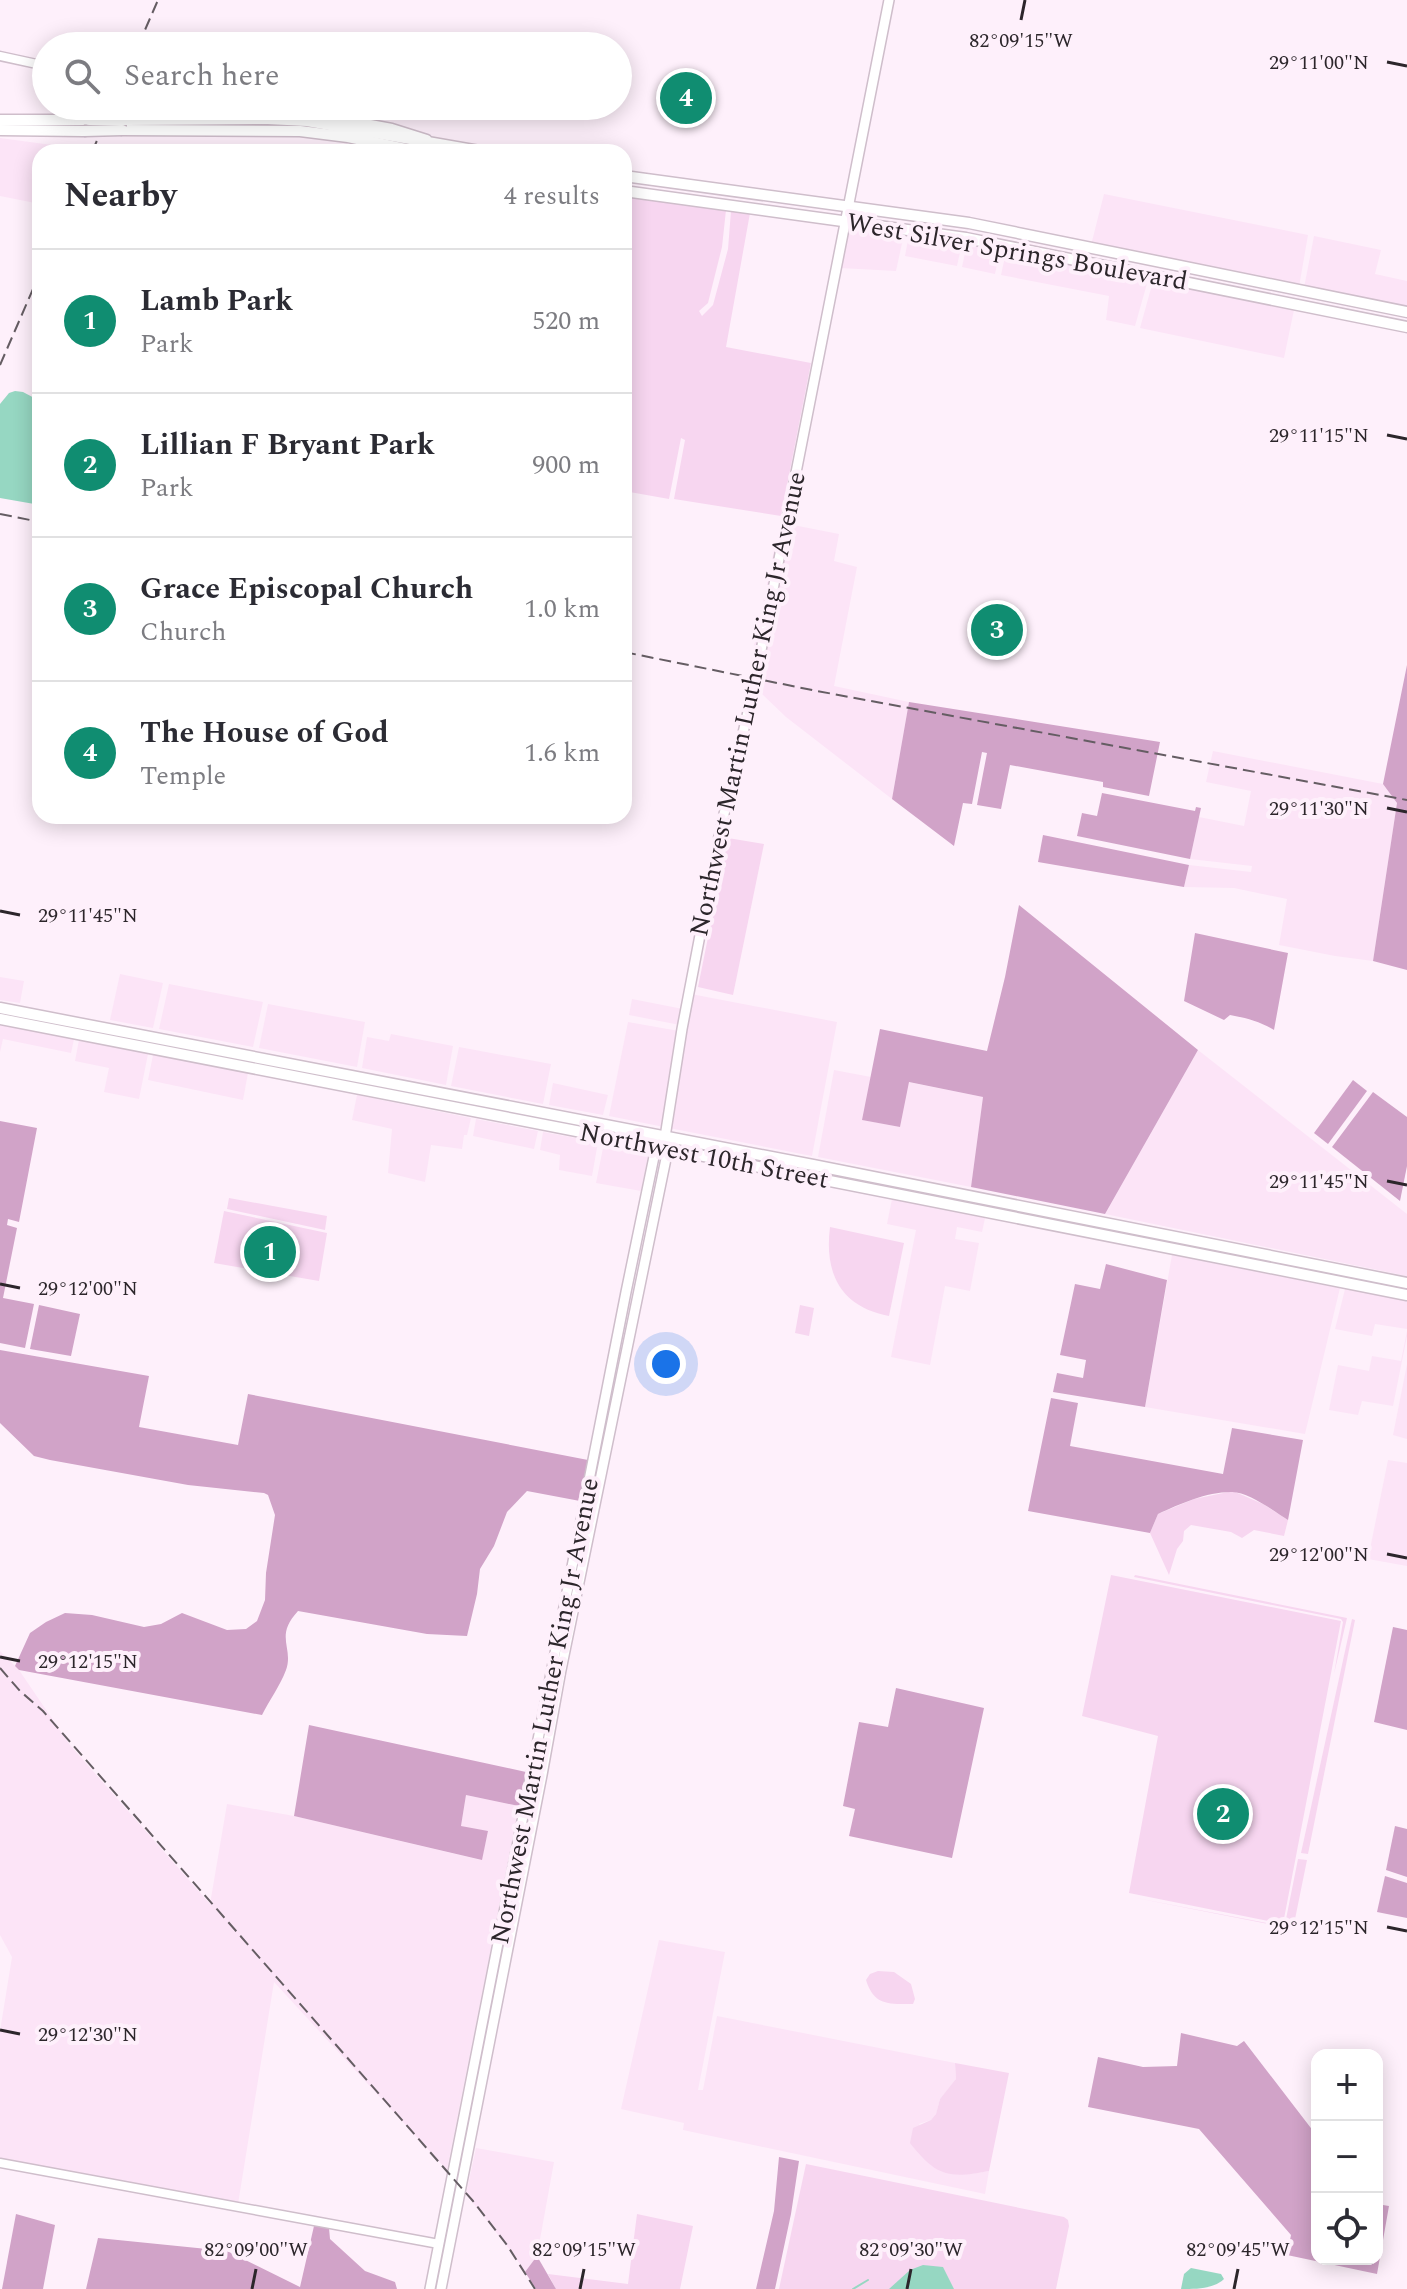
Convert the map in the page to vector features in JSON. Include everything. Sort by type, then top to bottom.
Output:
[{"type":"main road","name":"Northwest Martin Luther King Jr Avenue","points":[[665,1137],[717,846],[754,686],[889,0]]},
{"type":"main road","points":[[0,120],[86,126]]},
{"type":"main road","points":[[0,130],[262,120]]},
{"type":"main road","points":[[298,120],[439,144]]},
{"type":"main road","points":[[125,125],[300,131],[382,144]]},
{"type":"main road","name":"West Silver Springs Boulevard","points":[[632,177],[940,219],[1407,312]]},
{"type":"main road","name":"West Silver Springs Boulevard","points":[[632,192],[966,238],[1404,326]]},
{"type":"main road","points":[[1282,302],[1301,291]]},
{"type":"main road","points":[[1298,305],[1318,294]]},
{"type":"main road","name":"Northwest 10th Street","points":[[0,1008],[665,1137],[1216,1257],[1407,1295]]},
{"type":"main road","name":"Northwest 10th Street","points":[[0,1019],[662,1148],[1235,1249],[1407,1283]]},
{"type":"main road","points":[[662,1148],[665,1137]]},
{"type":"main road","name":"Northwest Martin Luther King Jr Avenue","points":[[430,2289],[444,2245],[662,1148]]},
{"type":"main road","points":[[1216,1257],[1224,1251],[1235,1249]]},
{"type":"main road","name":"Northwest Martin Luther King Jr Avenue","points":[[441,2289],[444,2245]]},
{"type":"street","points":[[0,56],[32,63]]},
{"type":"street","points":[[343,120],[392,128],[439,144]]},
{"type":"street","points":[[0,2163],[444,2245]]},
{"type":"shaded area","points":[[0,138],[45,144],[32,144],[32,202],[0,196]]},
{"type":"shaded area","points":[[1104,194],[1308,235],[1299,287],[1091,245]]},
{"type":"shaded area","points":[[632,195],[726,210],[722,247],[708,303],[699,311],[702,316],[713,305],[728,249],[731,211],[750,213],[726,347],[811,363],[781,516],[674,499],[685,440],[681,438],[669,499],[632,492]]},
{"type":"shaded area","points":[[848,227],[904,234],[896,271],[840,268]]},
{"type":"shaded area","points":[[909,235],[962,243],[957,266],[905,256]]},
{"type":"shaded area","points":[[1314,236],[1381,250],[1375,274],[1407,281],[1407,309],[1304,288]]},
{"type":"shaded area","points":[[967,244],[1000,251],[995,274],[962,267]]},
{"type":"shaded area","points":[[1006,252],[1148,280],[1135,326],[1106,320],[1109,296],[1001,275]]},
{"type":"shaded area","points":[[1153,281],[1294,310],[1284,358],[1140,328]]},
{"type":"shaded area","points":[[23,392],[32,397],[32,504],[0,498],[0,404],[9,393]]},
{"type":"shaded area","points":[[780,522],[783,523],[754,670],[749,669]]},
{"type":"shaded area","points":[[788,524],[839,534],[834,561],[857,567],[834,686],[909,702],[892,799],[786,717],[757,685]]},
{"type":"shaded area","points":[[1407,665],[1407,970],[1373,961],[1397,803],[1383,784]]},
{"type":"shaded area","points":[[909,702],[1160,742],[1149,796],[1103,787],[1103,782],[1010,765],[1001,809],[977,805],[987,753],[982,752],[972,804],[963,803],[954,846],[892,799]]},
{"type":"shaded area","points":[[1213,751],[1383,784],[1397,803],[1373,961],[1279,945],[1287,899],[1234,888],[1184,887],[1189,865],[1251,872],[1252,866],[1190,859],[1199,817],[1244,826],[1251,791],[1206,782]]},
{"type":"shaded area","points":[[1102,793],[1195,811],[1196,807],[1201,808],[1190,859],[1077,836],[1082,813],[1097,816]]},
{"type":"shaded area","points":[[1043,835],[1189,865],[1184,887],[1038,862]]},
{"type":"shaded area","points":[[728,838],[764,844],[733,995],[698,987]]},
{"type":"shaded area","points":[[1019,905],[1198,1050],[1105,1214],[971,1187],[983,1097],[909,1082],[900,1127],[862,1120],[880,1029],[987,1051]]},
{"type":"shaded area","points":[[1195,933],[1288,953],[1274,1030],[1236,1016],[1230,1015],[1224,1020],[1184,1001]]},
{"type":"shaded area","points":[[120,974],[163,983],[153,1028],[110,1020]]},
{"type":"shaded area","points":[[0,977],[24,981],[20,1003],[0,1000]]},
{"type":"shaded area","points":[[169,984],[263,1002],[253,1047],[159,1029]]},
{"type":"shaded area","points":[[691,994],[837,1022],[812,1156],[669,1128]]},
{"type":"shaded area","points":[[632,999],[683,1009],[680,1025],[629,1015]]},
{"type":"shaded area","points":[[268,1004],[365,1022],[357,1067],[259,1048]]},
{"type":"shaded area","points":[[628,1022],[679,1031],[664,1127],[609,1116]]},
{"type":"shaded area","points":[[0,1025],[74,1039],[71,1053],[3,1039],[0,1052]]},
{"type":"shaded area","points":[[391,1034],[453,1046],[446,1085],[362,1068],[367,1037],[389,1041]]},
{"type":"shaded area","points":[[79,1040],[148,1054],[139,1099],[104,1092],[109,1068],[75,1061]]},
{"type":"shaded area","points":[[459,1047],[551,1064],[543,1104],[451,1086]]},
{"type":"shaded area","points":[[1198,1050],[1407,1214],[1407,1276],[1105,1214]]},
{"type":"shaded area","points":[[153,1055],[248,1073],[243,1100],[148,1080]]},
{"type":"shaded area","points":[[834,1070],[871,1077],[863,1120],[900,1127],[908,1082],[983,1097],[971,1187],[818,1157]]},
{"type":"shaded area","points":[[1353,1080],[1367,1091],[1328,1144],[1314,1133]]},
{"type":"shaded area","points":[[553,1083],[608,1095],[603,1115],[549,1105]]},
{"type":"shaded area","points":[[1373,1092],[1407,1117],[1407,1166],[1400,1201],[1332,1147]]},
{"type":"shaded area","points":[[357,1095],[471,1118],[462,1149],[431,1145],[425,1182],[388,1173],[392,1129],[352,1120]]},
{"type":"shaded area","points":[[476,1119],[538,1131],[534,1149],[473,1136]]},
{"type":"shaded area","points":[[0,1121],[37,1128],[19,1222],[8,1219],[7,1225],[17,1228],[3,1298],[34,1304],[25,1348],[0,1343]]},
{"type":"shaded area","points":[[543,1132],[598,1142],[592,1176],[559,1170],[560,1155],[540,1150]]},
{"type":"shaded area","points":[[604,1143],[645,1151],[648,1155],[641,1191],[596,1183]]},
{"type":"shaded area","points":[[229,1198],[327,1216],[325,1230],[227,1209]]},
{"type":"shaded area","points":[[892,1199],[985,1218],[982,1232],[957,1227],[955,1239],[979,1243],[970,1291],[945,1286],[930,1365],[891,1357],[916,1230],[887,1224]]},
{"type":"shaded area","points":[[224,1211],[327,1233],[319,1281],[214,1263]]},
{"type":"shaded area","points":[[830,1227],[904,1243],[889,1316],[859,1305],[839,1286],[830,1259]]},
{"type":"shaded area","points":[[1172,1255],[1340,1288],[1305,1434],[1145,1407]]},
{"type":"shaded area","points":[[1106,1264],[1167,1280],[1145,1407],[1053,1392],[1057,1373],[1083,1378],[1086,1360],[1060,1355],[1075,1284],[1100,1289]]},
{"type":"shaded area","points":[[1345,1289],[1407,1301],[1407,1329],[1375,1324],[1372,1336],[1335,1329]]},
{"type":"shaded area","points":[[39,1305],[80,1314],[71,1356],[30,1349]]},
{"type":"shaded area","points":[[800,1305],[814,1308],[809,1336],[795,1333]]},
{"type":"shaded area","points":[[1407,1331],[1393,1406],[1362,1401],[1358,1415],[1329,1410],[1338,1365],[1369,1371],[1372,1356],[1401,1361]]},
{"type":"shaded area","points":[[0,1350],[149,1376],[139,1427],[238,1445],[248,1394],[588,1460],[580,1501],[527,1491],[507,1512],[494,1546],[480,1569],[467,1636],[427,1634],[298,1611],[287,1628],[286,1670],[262,1715],[19,1670],[15,1666],[30,1633],[65,1613],[92,1615],[144,1627],[161,1624],[182,1613],[227,1630],[246,1629],[257,1621],[265,1600],[275,1515],[268,1495],[264,1493],[188,1485],[34,1456],[0,1423]]},
{"type":"shaded area","points":[[1407,1364],[1407,1439],[1393,1435]]},
{"type":"shaded area","points":[[1051,1398],[1078,1403],[1070,1446],[1223,1474],[1232,1428],[1303,1440],[1288,1520],[1252,1498],[1231,1492],[1203,1496],[1158,1514],[1150,1533],[1028,1511]]},
{"type":"shaded area","points":[[1388,1460],[1407,1463],[1407,1566],[1368,1559]]},
{"type":"shaded area","points":[[1233,1491],[1263,1504],[1288,1520],[1284,1536],[1254,1530],[1242,1538],[1231,1532],[1191,1525],[1184,1531],[1169,1575],[1150,1533],[1158,1514],[1194,1499]]},
{"type":"shaded area","points":[[1111,1575],[1341,1621],[1283,1924],[1129,1893],[1158,1736],[1082,1716]]},
{"type":"shaded area","points":[[1135,1575],[1347,1618],[1334,1674],[1341,1619]]},
{"type":"shaded area","points":[[1352,1619],[1355,1620],[1308,1854],[1301,1853]]},
{"type":"shaded area","points":[[1393,1627],[1407,1630],[1407,1730],[1374,1722]]},
{"type":"shaded area","points":[[0,1651],[19,1670],[70,1745],[210,1904],[227,1804],[294,1816],[481,1860],[488,1832],[461,1826],[466,1795],[519,1806],[447,2170],[274,1982],[238,2204],[0,2160],[0,2031],[12,1957],[0,1935]]},
{"type":"shaded area","points":[[896,1688],[984,1708],[952,1858],[849,1836],[855,1809],[843,1806],[859,1722],[888,1727]]},
{"type":"shaded area","points":[[309,1725],[526,1772],[519,1806],[466,1795],[461,1826],[488,1831],[482,1860],[294,1816]]},
{"type":"shaded area","points":[[1395,1826],[1407,1829],[1407,1877],[1386,1870]]},
{"type":"shaded area","points":[[1298,1859],[1307,1860],[1293,1929],[1131,1897],[1282,1926],[1285,1924]]},
{"type":"shaded area","points":[[1385,1876],[1407,1883],[1407,1918],[1377,1912]]},
{"type":"shaded area","points":[[659,1940],[725,1952],[698,2090],[703,2090],[717,2016],[955,2063],[956,2079],[940,2099],[936,2114],[931,2120],[919,2124],[970,2174],[989,2171],[985,2194],[683,2130],[684,2123],[621,2109]]},
{"type":"shaded area","points":[[878,1971],[894,1972],[911,1984],[915,1999],[913,2004],[884,2002],[873,1995],[866,1980]]},
{"type":"shaded area","points":[[1181,2033],[1237,2046],[1244,2041],[1311,2128],[1311,2260],[1287,2255],[1291,2235],[1199,2129],[1088,2107],[1098,2057],[1143,2067],[1177,2066]]},
{"type":"shaded area","points":[[955,2063],[1009,2073],[989,2171],[963,2175],[944,2172],[928,2162],[910,2143],[913,2128],[931,2120],[940,2099],[956,2079]]},
{"type":"shaded area","points":[[476,2148],[554,2162],[537,2256],[525,2272],[466,2194]]},
{"type":"shaded area","points":[[779,2157],[799,2161],[791,2214],[775,2289],[756,2289],[774,2211]]},
{"type":"shaded area","points":[[806,2164],[1064,2217],[1069,2226],[1056,2289],[779,2289]]},
{"type":"shaded area","points":[[1383,2205],[1389,2206],[1383,2240]]},
{"type":"shaded area","points":[[16,2214],[55,2225],[43,2289],[2,2289]]},
{"type":"shaded area","points":[[637,2214],[693,2226],[680,2289],[556,2289],[548,2274],[628,2284]]},
{"type":"shaded area","points":[[314,2226],[329,2228],[330,2239],[365,2271],[395,2282],[397,2289],[86,2289],[98,2238],[227,2251],[300,2287]]},
{"type":"shaded area","points":[[537,2256],[556,2289],[536,2289],[525,2272]]},
{"type":"shaded area","points":[[923,2265],[943,2267],[954,2289],[889,2289],[910,2270]]},
{"type":"shaded area","points":[[1334,2265],[1379,2265],[1377,2274]]},
{"type":"shaded area","points":[[1191,2268],[1221,2274],[1224,2279],[1210,2287],[1181,2289],[1184,2274]]},
{"type":"waterway","points":[[853,2289],[868,2280]]},
{"type":"railway","points":[[144,32],[158,0]]},
{"type":"railway","points":[[95,144],[106,120]]},
{"type":"railway","points":[[0,365],[32,291]]},
{"type":"railway","points":[[0,514],[32,520]]},
{"type":"railway","points":[[632,654],[1407,800]]},
{"type":"railway","points":[[0,1668],[43,1711],[473,2201],[507,2245],[535,2289]]},
{"type":"place","name":"The House of God","points":[[686,98]]},
{"type":"place","name":"Grace Episcopal Church","points":[[997,630]]},
{"type":"place","name":"Lamb Park","points":[[270,1252]]},
{"type":"place","name":"Lillian F Bryant Park","points":[[1223,1814]]}]
